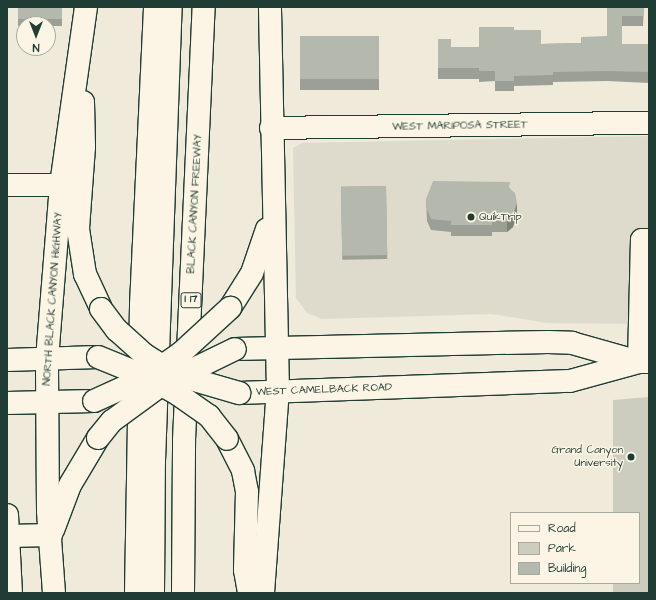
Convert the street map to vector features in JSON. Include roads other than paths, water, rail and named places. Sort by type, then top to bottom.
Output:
[{"type":"main road","name":"NORTH BLACK CANYON HIGHWAY","points":[[54,593],[51,535],[48,511],[47,359],[61,185],[86,7]]},
{"type":"main road","points":[[136,593],[141,305],[155,7]]},
{"type":"main road","points":[[153,593],[154,461],[171,7]]},
{"type":"main road","points":[[168,593],[174,316],[185,7]]},
{"type":"main road","name":"BLACK CANYON FREEWAY","points":[[183,593],[184,440],[204,7]]},
{"type":"main road","points":[[263,593],[278,391],[271,128],[270,7]]},
{"type":"main road","points":[[80,44],[84,147],[78,229],[85,274],[101,309],[159,379],[210,416],[227,439],[243,471],[247,492],[245,570],[250,593]]},
{"type":"main road","name":"WEST MARIPOSA STREET","points":[[271,128],[649,123]]},
{"type":"main road","points":[[8,185],[61,185]]},
{"type":"main road","points":[[11,593],[8,525],[51,535],[70,485],[98,438],[112,421],[159,379],[181,353],[230,308],[255,267],[262,250],[273,200]]},
{"type":"main road","points":[[181,353],[235,349],[548,342],[572,343],[644,362],[642,240],[649,240]]},
{"type":"main road","points":[[7,403],[94,401],[159,379],[235,349]]},
{"type":"main road","points":[[7,360],[98,357],[159,379]]},
{"type":"main road","name":"WEST CAMELBACK ROAD","points":[[159,379],[238,393],[570,381],[644,362]]},
{"type":"place","name":"QuikTrip","points":[[471,217]]},
{"type":"place","name":"Grand Canyon University","points":[[631,457]]}]
